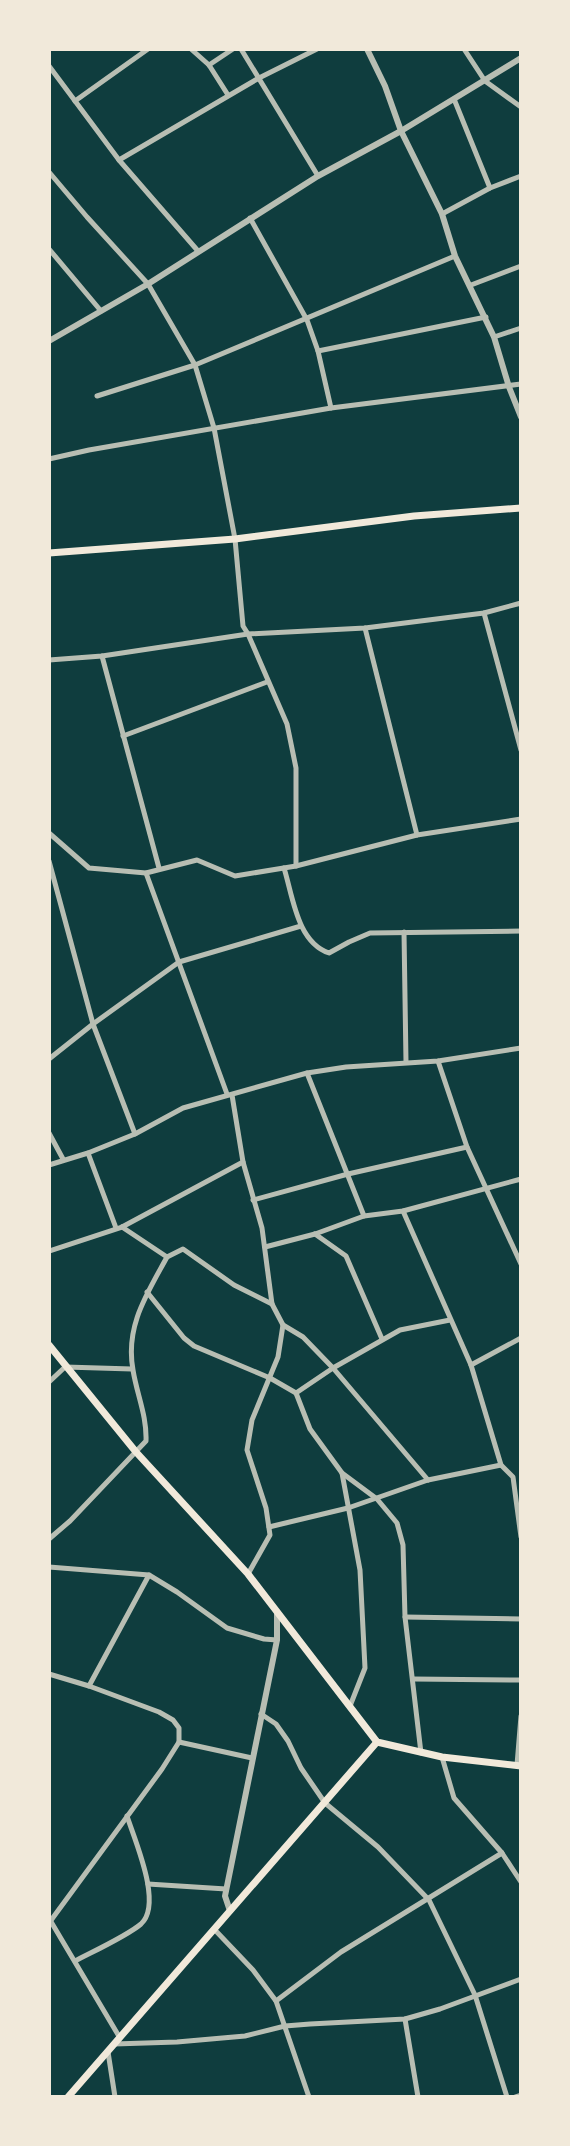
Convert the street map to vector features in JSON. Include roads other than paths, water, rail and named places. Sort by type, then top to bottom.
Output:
[{"type":"main road","points":[[49,553],[235,539],[414,516],[521,508]]},
{"type":"main road","points":[[49,1345],[136,1452],[248,1574],[377,1742],[442,1757],[519,1765]]},
{"type":"main road","points":[[68,2097],[377,1742]]},
{"type":"street","points":[[75,101],[148,49]]},
{"type":"street","points":[[191,49],[209,65],[228,95]]},
{"type":"street","points":[[209,65],[233,49]]},
{"type":"street","points":[[241,49],[318,176]]},
{"type":"street","points":[[119,160],[228,95],[317,49]]},
{"type":"street","points":[[367,49],[385,86],[401,131],[442,214],[455,256],[486,317],[521,417]]},
{"type":"street","points":[[464,49],[485,81],[521,107]]},
{"type":"street","points":[[49,341],[148,284],[318,176],[401,131],[521,58]]},
{"type":"street","points":[[49,66],[119,160],[198,251]]},
{"type":"street","points":[[454,99],[491,188]]},
{"type":"street","points":[[49,172],[148,284],[195,365],[215,428],[235,539],[243,626],[287,724],[296,768],[296,866]]},
{"type":"street","points":[[442,214],[491,188],[521,176]]},
{"type":"street","points":[[250,218],[307,320],[318,351],[331,408]]},
{"type":"street","points":[[49,249],[100,311]]},
{"type":"street","points":[[97,396],[195,365],[455,256]]},
{"type":"street","points":[[471,285],[521,266]]},
{"type":"street","points":[[318,351],[486,317]]},
{"type":"street","points":[[494,337],[521,328]]},
{"type":"street","points":[[49,460],[331,408],[521,384]]},
{"type":"street","points":[[49,660],[102,656],[248,634],[365,628],[484,613],[521,603]]},
{"type":"street","points":[[484,613],[521,750]]},
{"type":"street","points":[[365,628],[417,835]]},
{"type":"street","points":[[102,656],[159,868]]},
{"type":"street","points":[[123,736],[267,682]]},
{"type":"street","points":[[49,833],[89,868],[146,873],[197,860],[235,876],[296,866],[417,835],[521,819]]},
{"type":"street","points":[[49,861],[93,1024],[135,1134]]},
{"type":"street","points":[[284,868],[301,926],[316,949],[329,953],[370,933],[521,931]]},
{"type":"street","points":[[146,873],[230,1094],[243,1162],[265,1247],[272,1304],[283,1325],[303,1336],[333,1368],[428,1480]]},
{"type":"street","points":[[49,1059],[179,962],[301,926]]},
{"type":"street","points":[[404,932],[405,1062]]},
{"type":"street","points":[[49,1165],[135,1134],[183,1108],[307,1073],[346,1067],[438,1061],[521,1048]]},
{"type":"street","points":[[438,1061],[467,1147],[521,1264]]},
{"type":"street","points":[[307,1073],[364,1216]]},
{"type":"street","points":[[49,1133],[63,1159]]},
{"type":"street","points":[[253,1200],[348,1174],[467,1147]]},
{"type":"street","points":[[88,1153],[119,1228],[167,1257]]},
{"type":"street","points":[[49,1251],[119,1228],[243,1162]]},
{"type":"street","points":[[265,1247],[315,1234],[364,1216],[404,1211],[521,1179]]},
{"type":"street","points":[[404,1211],[471,1365],[501,1465],[513,1477],[521,1537]]},
{"type":"street","points":[[315,1234],[346,1256],[382,1339]]},
{"type":"street","points":[[49,1539],[70,1521],[146,1441],[147,1425],[132,1369],[132,1329],[141,1303],[167,1257],[183,1248],[234,1285],[272,1304]]},
{"type":"street","points":[[147,1292],[184,1338],[194,1346],[270,1378],[296,1393],[310,1429],[341,1473],[366,1489],[397,1523],[403,1545],[405,1617],[421,1753]]},
{"type":"street","points":[[296,1393],[333,1368],[400,1330],[450,1320]]},
{"type":"street","points":[[248,1574],[270,1535],[266,1508],[247,1450],[251,1420],[278,1357],[283,1325]]},
{"type":"street","points":[[471,1365],[521,1338]]},
{"type":"street","points":[[49,1382],[65,1367],[132,1369]]},
{"type":"street","points":[[269,1527],[348,1508],[428,1480],[501,1465]]},
{"type":"street","points":[[341,1473],[360,1570],[365,1668],[349,1707]]},
{"type":"street","points":[[513,1477],[521,1474]]},
{"type":"street","points":[[49,1567],[149,1575],[177,1591],[227,1628],[277,1640]]},
{"type":"street","points":[[89,1686],[149,1575]]},
{"type":"street","points":[[230,1911],[225,1896],[226,1889],[277,1640],[277,1614]]},
{"type":"street","points":[[405,1617],[521,1619]]},
{"type":"street","points":[[49,1674],[147,1707],[173,1720],[179,1728],[179,1742],[50,1920],[117,2041],[177,2042],[245,2036],[285,2026],[405,2019],[521,1979]]},
{"type":"street","points":[[413,1679],[521,1680]]},
{"type":"street","points":[[261,1714],[276,1724],[325,1803],[379,1847],[429,1900],[475,1995],[507,2097]]},
{"type":"street","points":[[519,1765],[521,1716]]},
{"type":"street","points":[[179,1742],[252,1758]]},
{"type":"street","points":[[442,1757],[454,1798],[502,1853],[521,1882]]},
{"type":"street","points":[[75,1961],[140,1924],[148,1911],[148,1884],[127,1816]]},
{"type":"street","points":[[276,2001],[341,1952],[502,1853]]},
{"type":"street","points":[[148,1884],[226,1889]]},
{"type":"street","points":[[214,1929],[253,1970],[276,2001],[309,2097]]},
{"type":"street","points":[[405,2019],[418,2097]]},
{"type":"street","points":[[108,2052],[115,2097]]},
{"type":"street","points":[[515,2097],[521,2095]]}]
